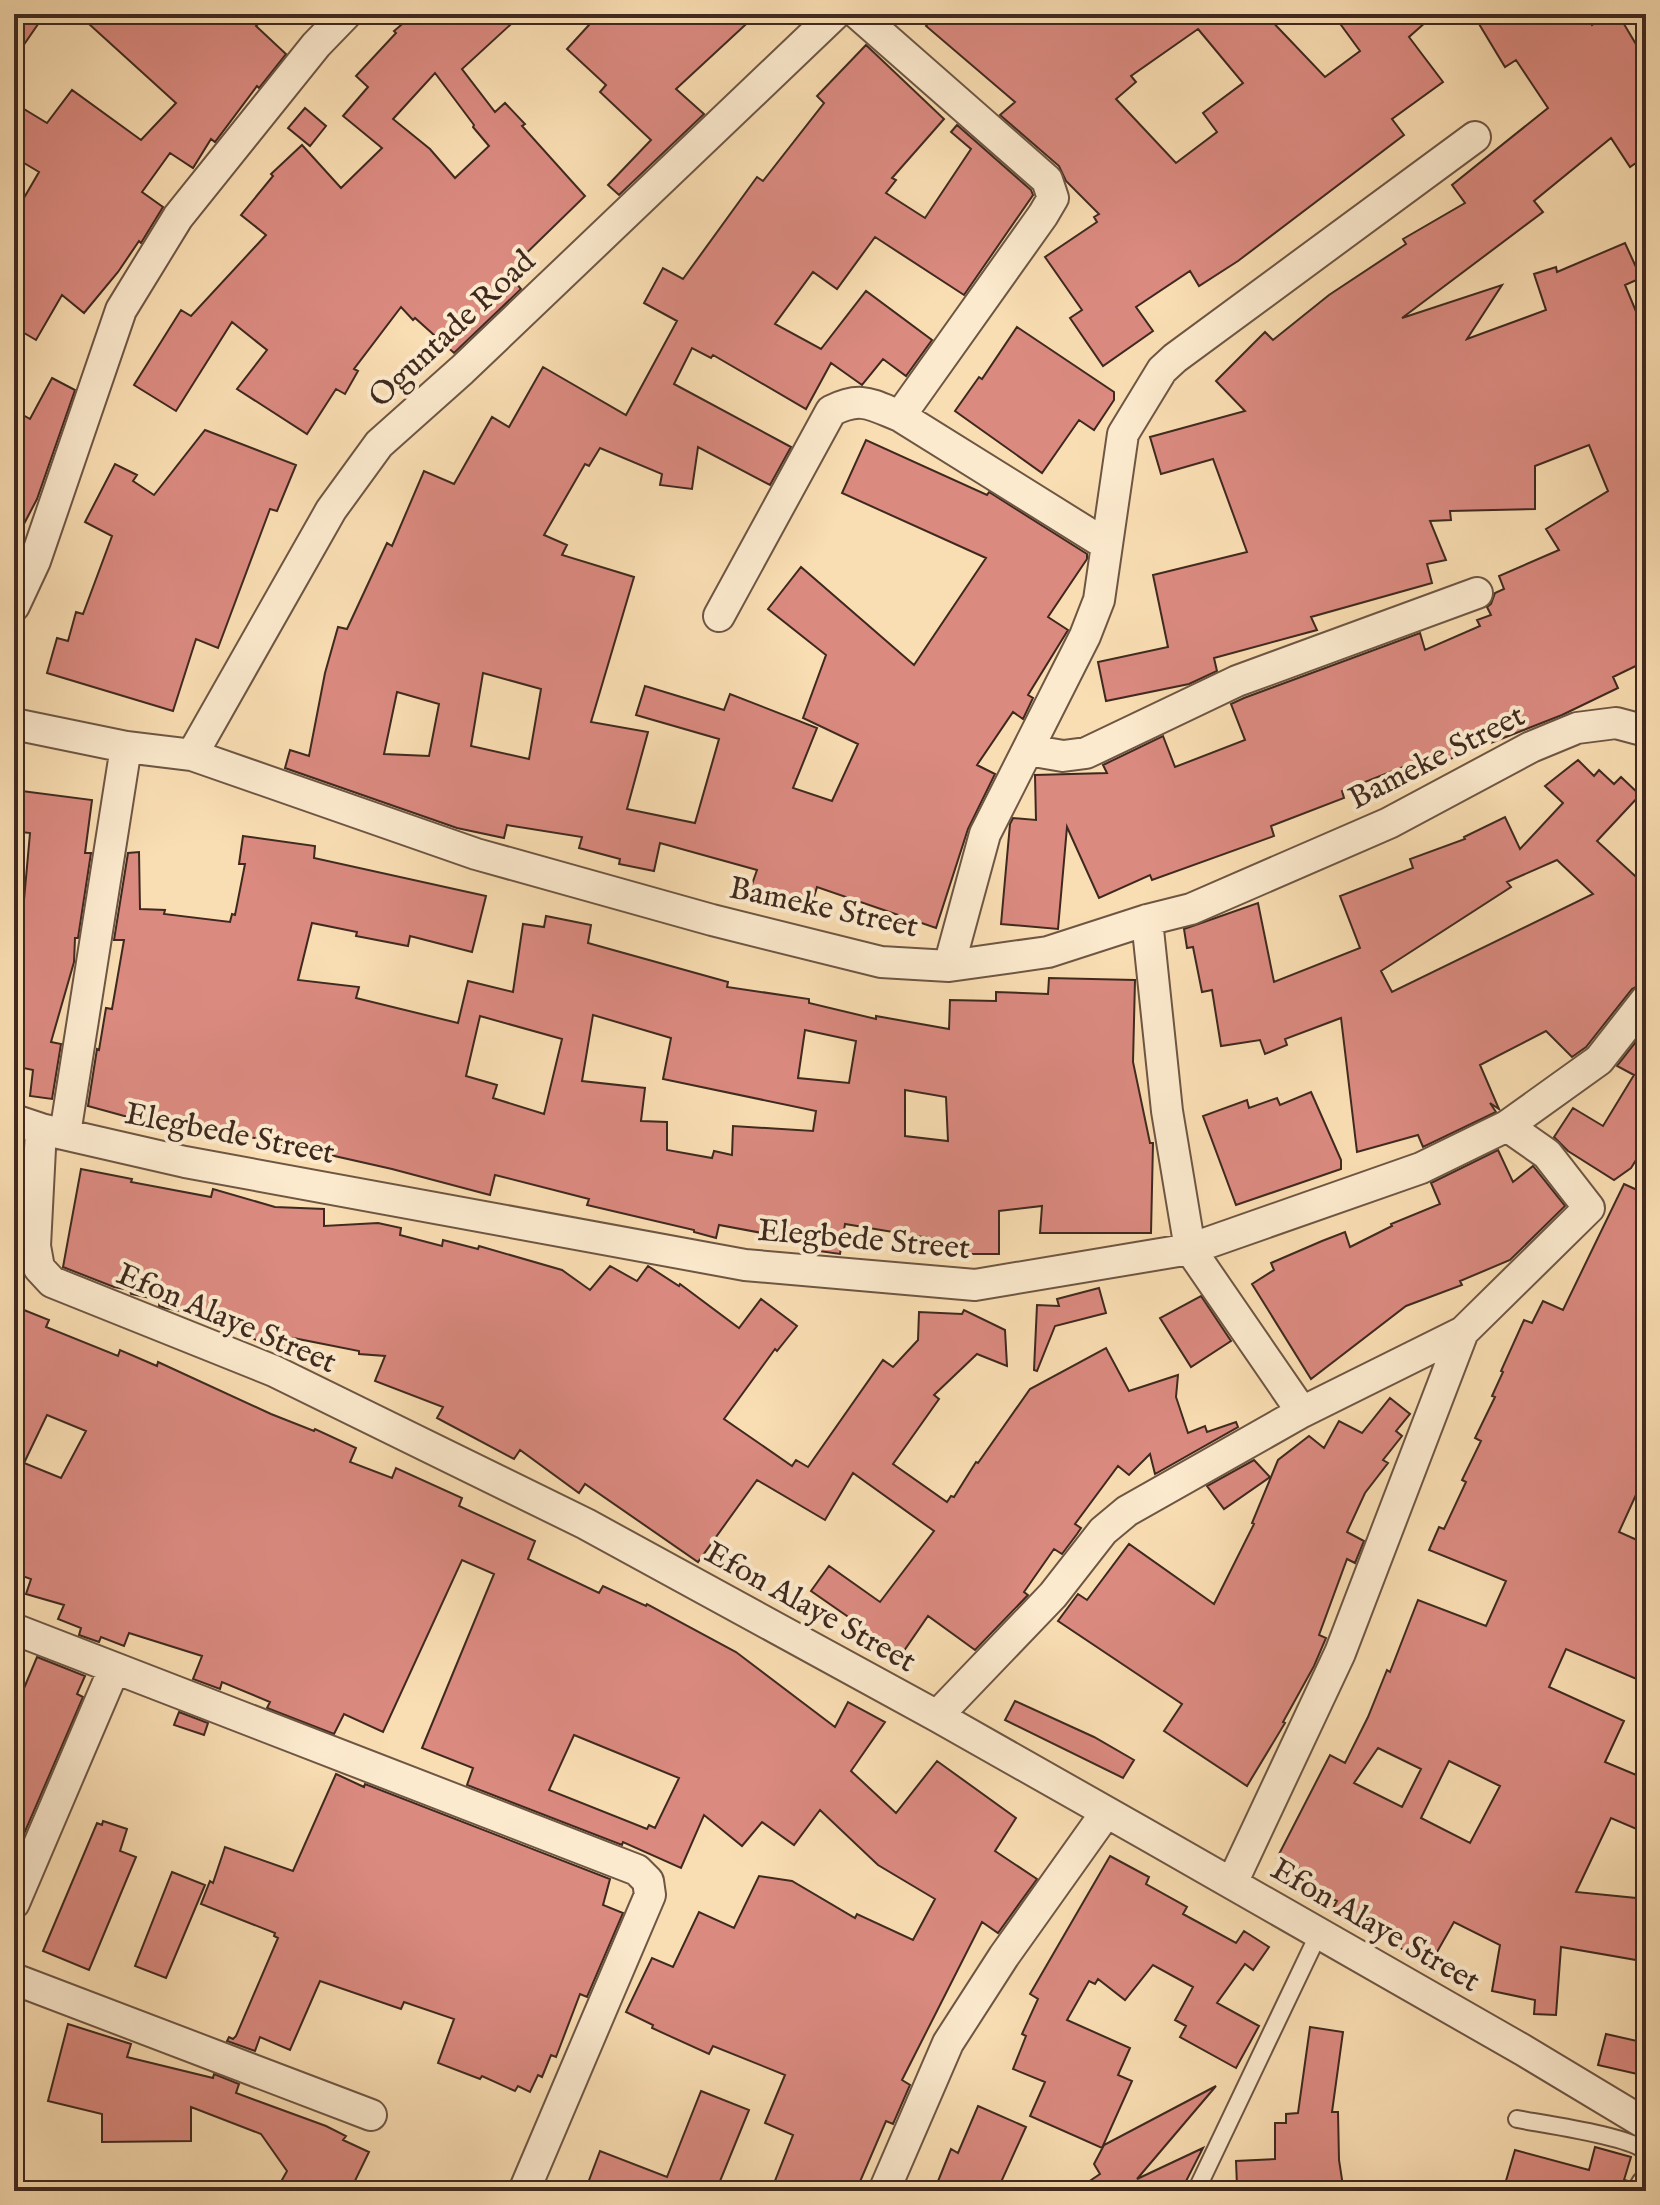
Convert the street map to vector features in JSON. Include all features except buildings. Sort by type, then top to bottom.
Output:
[{"type":"street","points":[[14,606],[35,561],[121,310],[178,217],[316,45],[346,14]]},
{"type":"street","name":"Oguntade Road","points":[[192,755],[331,510],[379,444],[462,370],[835,14]]},
{"type":"street","points":[[858,14],[1047,180],[1053,198],[900,416]]},
{"type":"street","points":[[949,966],[985,834],[1085,636],[1099,600],[1123,434],[1162,370],[1475,137]]},
{"type":"street","points":[[719,616],[831,411],[850,402],[872,404],[900,416],[1107,545]]},
{"type":"street","points":[[1028,750],[1063,756],[1086,753],[1237,681],[1477,593]]},
{"type":"street","name":"Bameke Street","points":[[14,724],[126,747],[192,755],[476,854],[697,916],[881,962],[949,966],[1048,952],[1191,909],[1389,823],[1531,747],[1577,728],[1616,723],[1646,731]]},
{"type":"street","name":"Efon Alaye Street","points":[[126,747],[40,1128],[35,1246],[39,1268],[52,1282],[274,1371],[586,1524],[937,1716],[1523,2050],[1646,2124]]},
{"type":"street","points":[[1147,920],[1167,1111],[1190,1249],[1302,1412]]},
{"type":"street","name":"Elegbede Street","points":[[40,1128],[185,1162],[745,1265],[975,1285],[1190,1249],[1421,1168],[1507,1126],[1599,1060],[1646,1000]]},
{"type":"street","points":[[937,1716],[1053,1595],[1103,1531],[1127,1511],[1302,1412],[1463,1332],[1589,1208],[1547,1154],[1507,1126]]},
{"type":"street","points":[[1232,1883],[1340,1653],[1463,1332]]},
{"type":"street","points":[[14,1629],[637,1870],[648,1881],[650,1895],[524,2191]]},
{"type":"street","points":[[14,1903],[114,1669]]},
{"type":"street","points":[[884,2191],[948,2043],[1004,1956],[1105,1814]]},
{"type":"street","points":[[14,1979],[371,2115]]},
{"type":"lane","points":[[1196,2191],[1319,1933]]},
{"type":"lane","points":[[1517,2119],[1620,2140],[1641,2146],[1646,2152]]},
{"type":"lane","points":[[1635,2191],[1641,2181],[1646,2180]]}]
